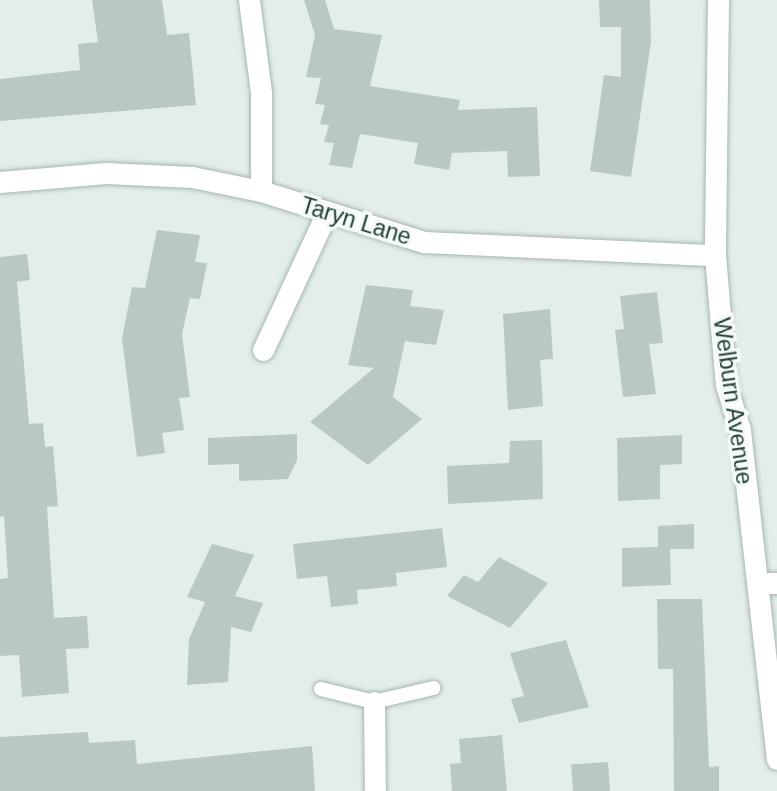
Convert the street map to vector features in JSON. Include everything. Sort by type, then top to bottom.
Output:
[{"type":"street","points":[[249,0],[261,93],[261,191]]},
{"type":"street","name":"Welburn Avenue","points":[[718,0],[715,255],[726,385],[740,430],[768,583],[768,715],[777,759]]},
{"type":"street","name":"Taryn Lane","points":[[0,182],[106,173],[192,177],[261,191],[424,242],[715,255]]},
{"type":"street","points":[[263,350],[327,212]]},
{"type":"street","points":[[374,702],[375,791]]},
{"type":"lane","points":[[321,689],[374,702],[433,688]]},
{"type":"building","points":[[92,0],[162,0],[167,35],[189,33],[196,105],[0,121],[0,79],[80,70],[78,44],[98,42]]},
{"type":"building","points":[[304,0],[325,0],[334,29],[382,35],[370,86],[460,100],[458,110],[537,107],[540,176],[508,177],[507,151],[452,153],[449,170],[414,164],[418,143],[360,134],[352,168],[329,165],[334,143],[324,142],[329,125],[320,124],[325,105],[315,104],[321,78],[306,77],[315,35]]},
{"type":"building","points":[[599,0],[650,0],[651,42],[631,177],[590,171],[604,75],[621,77],[621,27],[600,27]]},
{"type":"building","points":[[157,230],[200,235],[195,262],[207,263],[200,299],[190,298],[182,334],[190,397],[179,398],[184,430],[162,433],[165,453],[137,457],[122,339],[132,287],[145,288]]},
{"type":"building","points":[[27,254],[30,280],[17,282],[29,424],[43,423],[45,447],[53,446],[58,506],[47,507],[54,618],[87,616],[89,648],[66,649],[69,693],[22,697],[19,655],[0,656],[0,579],[8,578],[4,516],[0,517],[0,257]]},
{"type":"building","points":[[366,285],[413,290],[410,306],[444,310],[436,345],[405,341],[393,397],[422,419],[368,465],[310,422],[374,368],[348,365]]},
{"type":"building","points":[[657,292],[663,343],[649,344],[656,394],[623,397],[615,330],[624,329],[620,296]]},
{"type":"building","points":[[550,309],[553,359],[540,360],[543,406],[508,410],[503,314]]},
{"type":"building","points":[[297,434],[297,460],[288,479],[239,481],[239,464],[208,465],[208,438]]},
{"type":"building","points":[[682,435],[682,464],[660,465],[660,499],[618,501],[617,438]]},
{"type":"building","points":[[542,440],[543,499],[448,504],[447,466],[509,463],[510,441]]},
{"type":"building","points":[[694,524],[694,549],[670,549],[671,585],[622,587],[622,548],[658,547],[658,526]]},
{"type":"building","points":[[442,528],[447,567],[396,573],[397,586],[357,590],[358,604],[331,607],[327,576],[297,579],[293,544]]},
{"type":"building","points":[[212,544],[254,555],[235,596],[263,603],[251,632],[231,627],[228,682],[187,685],[189,639],[205,602],[187,597]]},
{"type":"building","points":[[499,557],[548,583],[510,628],[447,596],[464,575],[478,582]]},
{"type":"building","points":[[657,599],[702,599],[709,767],[719,766],[719,791],[674,791],[673,669],[658,669]]},
{"type":"building","points":[[566,640],[589,707],[519,723],[511,699],[524,696],[510,653]]},
{"type":"building","points":[[88,732],[89,743],[135,740],[137,764],[312,746],[315,791],[0,791],[0,737]]},
{"type":"building","points":[[502,735],[507,791],[452,791],[450,764],[461,763],[459,739]]},
{"type":"building","points":[[608,762],[610,791],[573,791],[571,765]]}]
